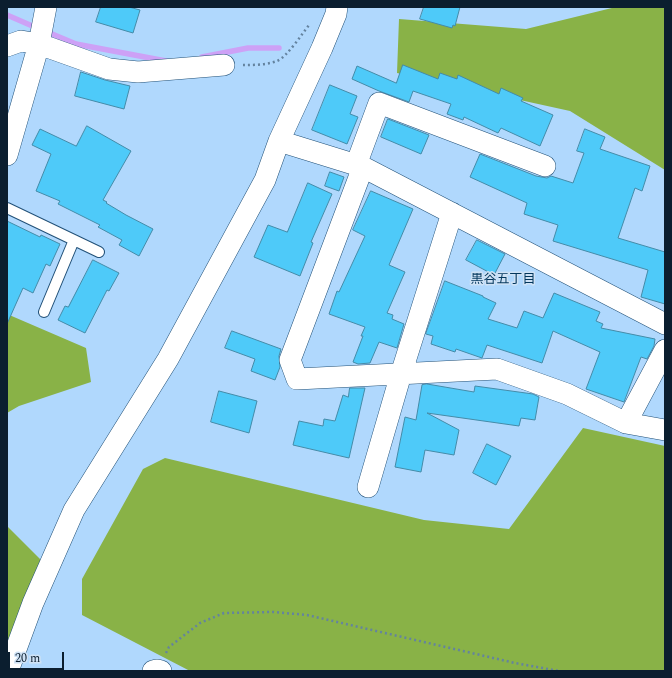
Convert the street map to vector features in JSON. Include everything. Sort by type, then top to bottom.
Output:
[{"type":"street","points":[[8,671],[33,603],[74,510],[168,358],[265,180],[279,141],[322,48],[336,14],[337,7]]},
{"type":"street","points":[[42,27],[109,68],[138,72],[224,65]]},
{"type":"street","points":[[7,46],[21,41],[42,27]]},
{"type":"street","points":[[7,155],[42,27]]},
{"type":"street","points":[[546,166],[379,103],[360,166],[290,360],[297,379],[497,369],[568,394],[626,423],[665,430]]},
{"type":"street","points":[[279,141],[360,166],[665,324]]},
{"type":"street","points":[[368,487],[401,374],[452,213]]},
{"type":"street","points":[[626,423],[665,350]]},
{"type":"lane","points":[[7,208],[99,252]]},
{"type":"lane","points":[[44,312],[74,240]]},
{"type":"path","points":[[224,65],[258,65],[279,60],[292,48],[313,20]]},
{"type":"path","points":[[157,671],[169,647],[200,623],[224,613],[273,612],[307,614],[515,663],[559,671]]},
{"type":"green space","points":[[616,7],[665,7],[665,170],[570,111],[397,73],[399,19],[526,29]]},
{"type":"green space","points":[[7,314],[86,348],[91,382],[19,406],[7,413]]},
{"type":"green space","points":[[583,428],[665,446],[665,671],[190,671],[82,615],[82,579],[143,469],[165,458],[424,520],[509,529]]},
{"type":"green space","points":[[7,526],[43,562],[7,654]]},
{"type":"building","points":[[101,7],[129,7],[140,10],[133,33],[96,22]]},
{"type":"building","points":[[424,7],[460,7],[455,26],[453,25],[452,28],[420,19]]},
{"type":"building","points":[[403,65],[438,79],[440,73],[457,79],[458,75],[499,94],[501,88],[523,98],[521,101],[553,115],[540,146],[501,128],[498,133],[464,117],[463,120],[447,114],[451,104],[413,91],[409,102],[352,79],[357,66],[396,83]]},
{"type":"building","points":[[81,72],[130,86],[124,109],[75,96]]},
{"type":"building","points":[[330,85],[357,96],[350,114],[358,117],[347,144],[312,130]]},
{"type":"building","points":[[388,119],[429,135],[421,154],[381,137]]},
{"type":"building","points":[[87,126],[131,151],[103,200],[126,215],[153,229],[139,256],[119,245],[122,240],[98,227],[100,225],[58,204],[60,201],[36,191],[51,154],[32,145],[40,129],[76,146]]},
{"type":"building","points":[[585,129],[605,137],[600,149],[650,166],[642,191],[635,188],[618,238],[665,252],[665,304],[641,297],[648,270],[553,241],[558,225],[524,214],[527,203],[470,177],[480,154],[536,176],[547,178],[551,176],[573,183],[584,153],[577,151]]},
{"type":"building","points":[[330,172],[344,177],[339,191],[325,186]]},
{"type":"building","points":[[308,183],[332,194],[311,242],[313,243],[300,276],[254,257],[268,225],[287,232]]},
{"type":"building","points":[[371,191],[413,209],[389,265],[405,272],[387,313],[393,315],[392,319],[404,324],[397,348],[379,342],[370,363],[358,364],[353,362],[365,327],[329,314],[337,291],[339,292],[365,236],[353,230]]},
{"type":"building","points":[[7,221],[40,237],[41,235],[60,244],[50,266],[46,264],[33,293],[23,288],[7,324]]},
{"type":"building","points":[[477,240],[505,254],[494,275],[466,260]]},
{"type":"building","points":[[93,260],[119,273],[109,291],[107,290],[85,333],[58,320],[65,306],[68,307]]},
{"type":"building","points":[[445,281],[483,296],[496,303],[488,319],[517,328],[524,311],[543,318],[554,293],[600,312],[596,321],[603,324],[601,328],[655,339],[654,346],[647,359],[641,357],[624,402],[586,389],[600,352],[553,331],[542,363],[487,345],[482,358],[456,349],[455,352],[431,344],[433,336],[426,334]]},
{"type":"building","points":[[232,331],[281,349],[279,356],[280,367],[275,380],[251,371],[255,359],[225,348]]},
{"type":"building","points":[[427,384],[474,392],[475,386],[533,394],[539,397],[535,420],[521,418],[519,426],[427,413],[459,430],[454,455],[425,450],[421,472],[395,467],[405,417],[416,420],[422,385]]},
{"type":"building","points":[[350,388],[365,388],[349,458],[293,445],[299,421],[323,426],[324,419],[335,421],[343,395],[348,397]]},
{"type":"building","points":[[219,391],[257,401],[249,433],[211,422]]},
{"type":"building","points":[[487,444],[511,456],[496,485],[473,473]]},
{"type":"waterway","points":[[7,15],[37,28]]},
{"type":"waterway","points":[[45,31],[76,44],[166,61]]},
{"type":"waterway","points":[[202,57],[248,48],[279,48]]},
{"type":"district","name":"黒谷五丁目","points":[[503,280]]}]
